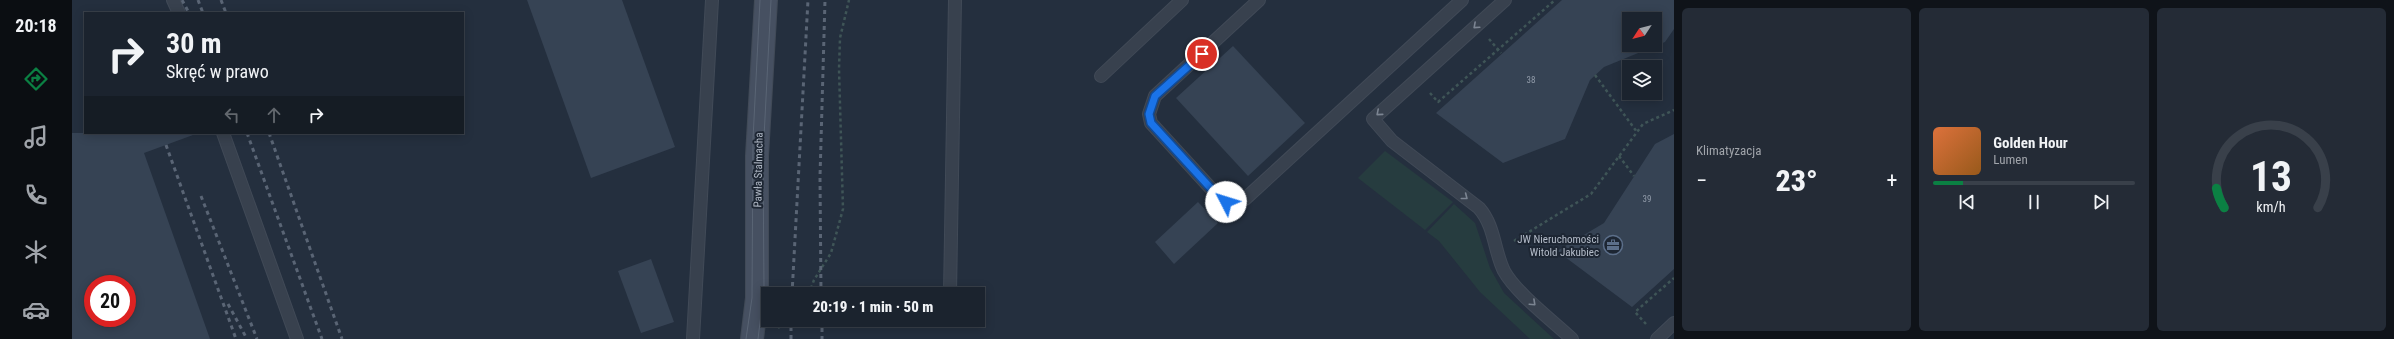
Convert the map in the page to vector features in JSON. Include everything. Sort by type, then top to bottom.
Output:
[{"type":"street","name":"Pawła Stalmacha","points":[[752,339],[758,298],[758,145],[766,0]]},
{"type":"lane","points":[[173,0],[179,12]]},
{"type":"lane","points":[[694,339],[712,0]]},
{"type":"lane","points":[[950,287],[955,0]]},
{"type":"lane","points":[[1101,76],[1182,0]]},
{"type":"lane","points":[[1260,0],[1155,96],[1149,114],[1151,123],[1216,194],[1226,202],[1236,202],[1245,199],[1462,0]]},
{"type":"lane","points":[[1505,0],[1373,119],[1392,141],[1480,208],[1487,217],[1504,270],[1511,282],[1572,339]]},
{"type":"lane","points":[[223,134],[297,339]]},
{"type":"lane","points":[[1658,338],[1674,323]]},
{"type":"path","points":[[812,287],[814,280],[831,253],[843,209],[839,61],[840,38],[849,0]]},
{"type":"path","points":[[1418,79],[1438,102],[1555,0]]},
{"type":"path","points":[[1595,75],[1637,132]]},
{"type":"path","points":[[1498,250],[1591,194],[1643,124],[1674,110]]},
{"type":"path","points":[[1619,156],[1634,176]]},
{"type":"path","points":[[1658,338],[1635,312],[1674,278]]},
{"type":"green space","points":[[1385,151],[1453,202],[1425,230],[1358,178]]},
{"type":"green space","points":[[1454,204],[1475,223],[1490,268],[1504,293],[1554,339],[1530,339],[1480,292],[1439,241],[1427,232]]},
{"type":"building","points":[[527,0],[622,0],[675,147],[591,178]]},
{"type":"building","points":[[1562,0],[1674,0],[1674,29],[1665,42],[1662,43],[1662,12],[1622,12],[1622,52],[1641,52],[1604,67],[1590,80],[1565,139],[1503,163],[1436,113]]},
{"type":"building","points":[[1233,46],[1305,123],[1248,176],[1176,98]]},
{"type":"building","points":[[72,133],[193,134],[144,153],[210,339],[72,339]]},
{"type":"building","points":[[1674,134],[1674,269],[1632,307],[1557,251],[1604,223],[1655,144]]},
{"type":"building","points":[[1198,202],[1218,223],[1174,264],[1155,242]]},
{"type":"building","points":[[651,259],[674,322],[641,333],[618,271]]},
{"type":"tram line","points":[[746,339],[752,298],[753,139],[760,0]]},
{"type":"tram line","points":[[758,339],[764,290],[763,157],[771,0]]},
{"type":"railway","points":[[182,0],[188,12]]},
{"type":"railway","points":[[198,0],[203,12]]},
{"type":"railway","points":[[221,0],[226,12]]},
{"type":"railway","points":[[792,287],[808,0]]},
{"type":"railway","points":[[821,287],[820,177],[825,0]]},
{"type":"railway","points":[[247,134],[322,339]]},
{"type":"railway","points":[[269,134],[342,339]]},
{"type":"railway","points":[[166,145],[236,339]]},
{"type":"railway","points":[[201,196],[257,339]]},
{"type":"railway","points":[[228,304],[247,339]]},
{"type":"railway","points":[[791,327],[791,339]]},
{"type":"railway","points":[[822,327],[822,339]]},
{"type":"place","name":"JW Nieruchomości Witold Jakubiec","points":[[1613,245]]},
{"type":"route","points":[[1202,54],[1155,96],[1150,105],[1149,114],[1151,123],[1216,194],[1226,202]]}]
